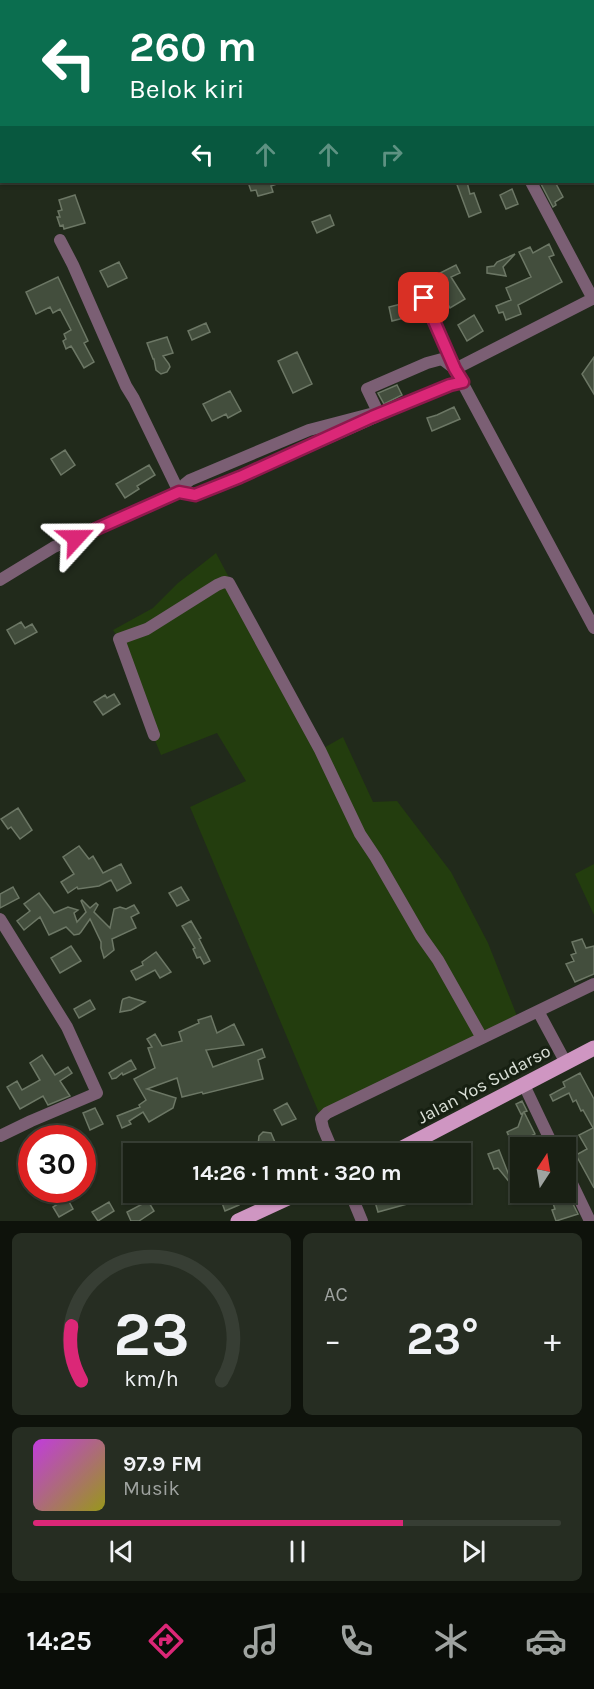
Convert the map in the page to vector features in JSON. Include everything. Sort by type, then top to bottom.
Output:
[{"type":"main road","name":"Jalan Yos Sudarso","points":[[412,1143],[594,1048]]},
{"type":"main road","points":[[238,1221],[277,1203]]},
{"type":"street","points":[[455,369],[593,298],[532,183]]},
{"type":"street","points":[[60,240],[126,387],[179,492]]},
{"type":"street","points":[[424,298],[455,369],[594,628]]},
{"type":"street","points":[[179,492],[184,483],[190,480],[309,430],[378,412],[367,389],[427,363],[442,359],[455,369]]},
{"type":"street","points":[[0,580],[54,546],[179,492],[195,495],[372,417],[450,385],[463,382]]},
{"type":"street","points":[[154,735],[119,639],[147,629],[217,585],[224,582],[229,583],[320,750],[360,834],[421,936],[438,960],[482,1038]]},
{"type":"street","points":[[0,919],[63,1021],[97,1093],[0,1136]]},
{"type":"street","points":[[329,1143],[322,1128],[321,1119],[327,1113],[594,984]]},
{"type":"street","points":[[538,1011],[566,1063]]},
{"type":"street","points":[[524,1085],[549,1137]]},
{"type":"street","points":[[576,1192],[590,1221]]},
{"type":"street","points":[[355,1203],[362,1221]]},
{"type":"green space","points":[[216,553],[320,750],[343,737],[373,802],[397,801],[451,872],[488,943],[517,1016],[319,1113],[190,807],[246,781],[217,733],[161,755],[119,639],[113,630],[153,608],[178,583]]},
{"type":"green space","points":[[594,864],[594,915],[575,874]]},
{"type":"building","points":[[248,183],[277,183],[271,186],[273,192],[258,196],[256,190],[251,191]]},
{"type":"building","points":[[456,183],[467,183],[470,194],[474,193],[481,212],[469,217]]},
{"type":"building","points":[[541,183],[556,183],[563,197],[555,202],[556,205],[553,207]]},
{"type":"building","points":[[512,189],[518,204],[506,209],[500,195]]},
{"type":"building","points":[[75,195],[85,223],[64,229],[63,225],[60,226],[57,217],[60,217],[58,211],[62,210],[59,200]]},
{"type":"building","points":[[330,215],[334,225],[317,233],[312,222]]},
{"type":"building","points":[[549,244],[554,255],[549,257],[562,282],[518,305],[521,314],[506,320],[503,312],[499,313],[496,306],[511,300],[506,288],[531,277],[519,252],[530,247],[533,253]]},
{"type":"building","points":[[515,254],[503,267],[506,276],[487,273],[487,267],[494,266],[497,262]]},
{"type":"building","points":[[119,262],[127,278],[108,287],[100,271]]},
{"type":"building","points":[[456,265],[460,273],[451,277],[465,299],[450,308],[441,293],[444,291],[436,275]]},
{"type":"building","points":[[58,277],[88,341],[84,343],[94,362],[84,368],[71,346],[66,349],[63,341],[66,339],[64,334],[71,330],[60,309],[53,313],[50,307],[36,314],[26,292]]},
{"type":"building","points":[[409,302],[412,316],[392,321],[389,307]]},
{"type":"building","points":[[474,315],[483,331],[467,341],[458,325]]},
{"type":"building","points":[[206,323],[210,332],[192,340],[188,331]]},
{"type":"building","points":[[167,337],[173,353],[163,356],[170,367],[167,372],[161,374],[156,370],[147,343]]},
{"type":"building","points":[[297,352],[312,384],[293,393],[278,361]]},
{"type":"building","points":[[594,357],[594,394],[582,374]]},
{"type":"building","points":[[397,385],[402,395],[384,404],[378,393]]},
{"type":"building","points":[[230,391],[241,411],[228,418],[226,414],[212,421],[203,404]]},
{"type":"building","points":[[454,407],[460,419],[432,431],[427,418]]},
{"type":"building","points":[[65,450],[75,465],[61,475],[51,459]]},
{"type":"building","points":[[149,465],[155,475],[137,486],[139,489],[125,498],[116,484]]},
{"type":"building","points":[[21,622],[25,628],[32,624],[37,632],[15,644],[7,630]]},
{"type":"building","points":[[114,694],[120,704],[103,715],[94,702],[105,695],[107,698]]},
{"type":"building","points":[[18,808],[32,830],[20,839],[11,827],[8,829],[1,819]]},
{"type":"building","points":[[79,846],[89,859],[93,856],[103,873],[121,864],[131,883],[117,891],[111,880],[99,886],[78,889],[77,887],[68,893],[61,882],[74,874],[63,857]]},
{"type":"building","points":[[13,887],[19,898],[0,908],[0,894]]},
{"type":"building","points":[[181,887],[189,900],[177,906],[169,893]]},
{"type":"building","points":[[39,893],[54,913],[68,907],[78,910],[74,913],[77,922],[86,912],[82,900],[90,908],[96,903],[98,905],[94,912],[110,928],[114,909],[120,907],[126,909],[134,905],[139,913],[131,917],[136,928],[112,939],[114,950],[104,958],[101,942],[90,919],[79,934],[74,935],[66,927],[49,935],[40,917],[24,930],[17,921],[30,911],[24,904]]},
{"type":"building","points":[[191,921],[210,961],[204,964],[200,957],[197,958],[193,949],[195,948],[182,926]]},
{"type":"building","points":[[582,939],[586,948],[594,946],[594,974],[575,982],[566,964],[574,961],[571,955],[576,953],[572,942]]},
{"type":"building","points":[[71,946],[81,961],[60,973],[51,958]]},
{"type":"building","points":[[156,952],[171,972],[160,978],[155,970],[136,980],[131,971],[143,965],[142,962]]},
{"type":"building","points":[[129,997],[145,1002],[131,1010],[120,1012],[123,999]]},
{"type":"building","points":[[90,1000],[95,1009],[79,1018],[74,1009]]},
{"type":"building","points":[[211,1016],[217,1033],[234,1024],[244,1045],[206,1050],[213,1067],[262,1049],[265,1057],[258,1060],[263,1079],[182,1097],[177,1078],[147,1089],[176,1098],[173,1108],[149,1122],[143,1112],[129,1121],[131,1124],[122,1128],[117,1116],[140,1107],[139,1105],[146,1100],[134,1079],[155,1068],[148,1048],[152,1047],[147,1039],[155,1034],[162,1046],[182,1041],[179,1032],[199,1023],[198,1020]]},
{"type":"building","points":[[42,1055],[55,1075],[68,1067],[72,1073],[60,1081],[70,1096],[48,1105],[43,1096],[20,1109],[7,1087],[17,1081],[22,1090],[40,1080],[30,1063]]},
{"type":"building","points":[[131,1060],[136,1069],[112,1079],[109,1073]]},
{"type":"building","points":[[580,1073],[594,1099],[594,1188],[576,1155],[587,1149],[579,1135],[593,1128],[583,1110],[581,1111],[576,1100],[573,1102],[569,1093],[553,1101],[550,1095],[565,1087],[563,1082]]},
{"type":"building","points":[[522,1101],[527,1111],[524,1112],[535,1134],[529,1137],[510,1138],[507,1132],[518,1127],[523,1113],[521,1114],[516,1104]]},
{"type":"building","points":[[287,1103],[296,1119],[282,1125],[274,1110]]},
{"type":"building","points":[[95,1108],[103,1124],[96,1127],[96,1125],[88,1125],[83,1113]]},
{"type":"building","points":[[263,1132],[271,1133],[275,1143],[258,1143],[259,1136]]},
{"type":"building","points":[[499,1150],[510,1183],[498,1168],[494,1169],[488,1154]]},
{"type":"building","points":[[109,1202],[114,1211],[98,1221],[92,1212]]},
{"type":"building","points":[[59,1203],[70,1203],[73,1209],[59,1217],[53,1207]]},
{"type":"building","points":[[144,1203],[149,1203],[154,1211],[139,1221],[131,1221],[127,1212]]},
{"type":"building","points":[[222,1203],[238,1203],[239,1205],[225,1211]]},
{"type":"building","points":[[375,1203],[411,1203],[378,1212]]},
{"type":"building","points":[[553,1203],[572,1203],[578,1214],[556,1221],[552,1210],[555,1209]]},
{"type":"route","points":[[76,538],[179,492],[195,495],[240,477],[372,417],[450,385],[463,382],[424,298]]}]
